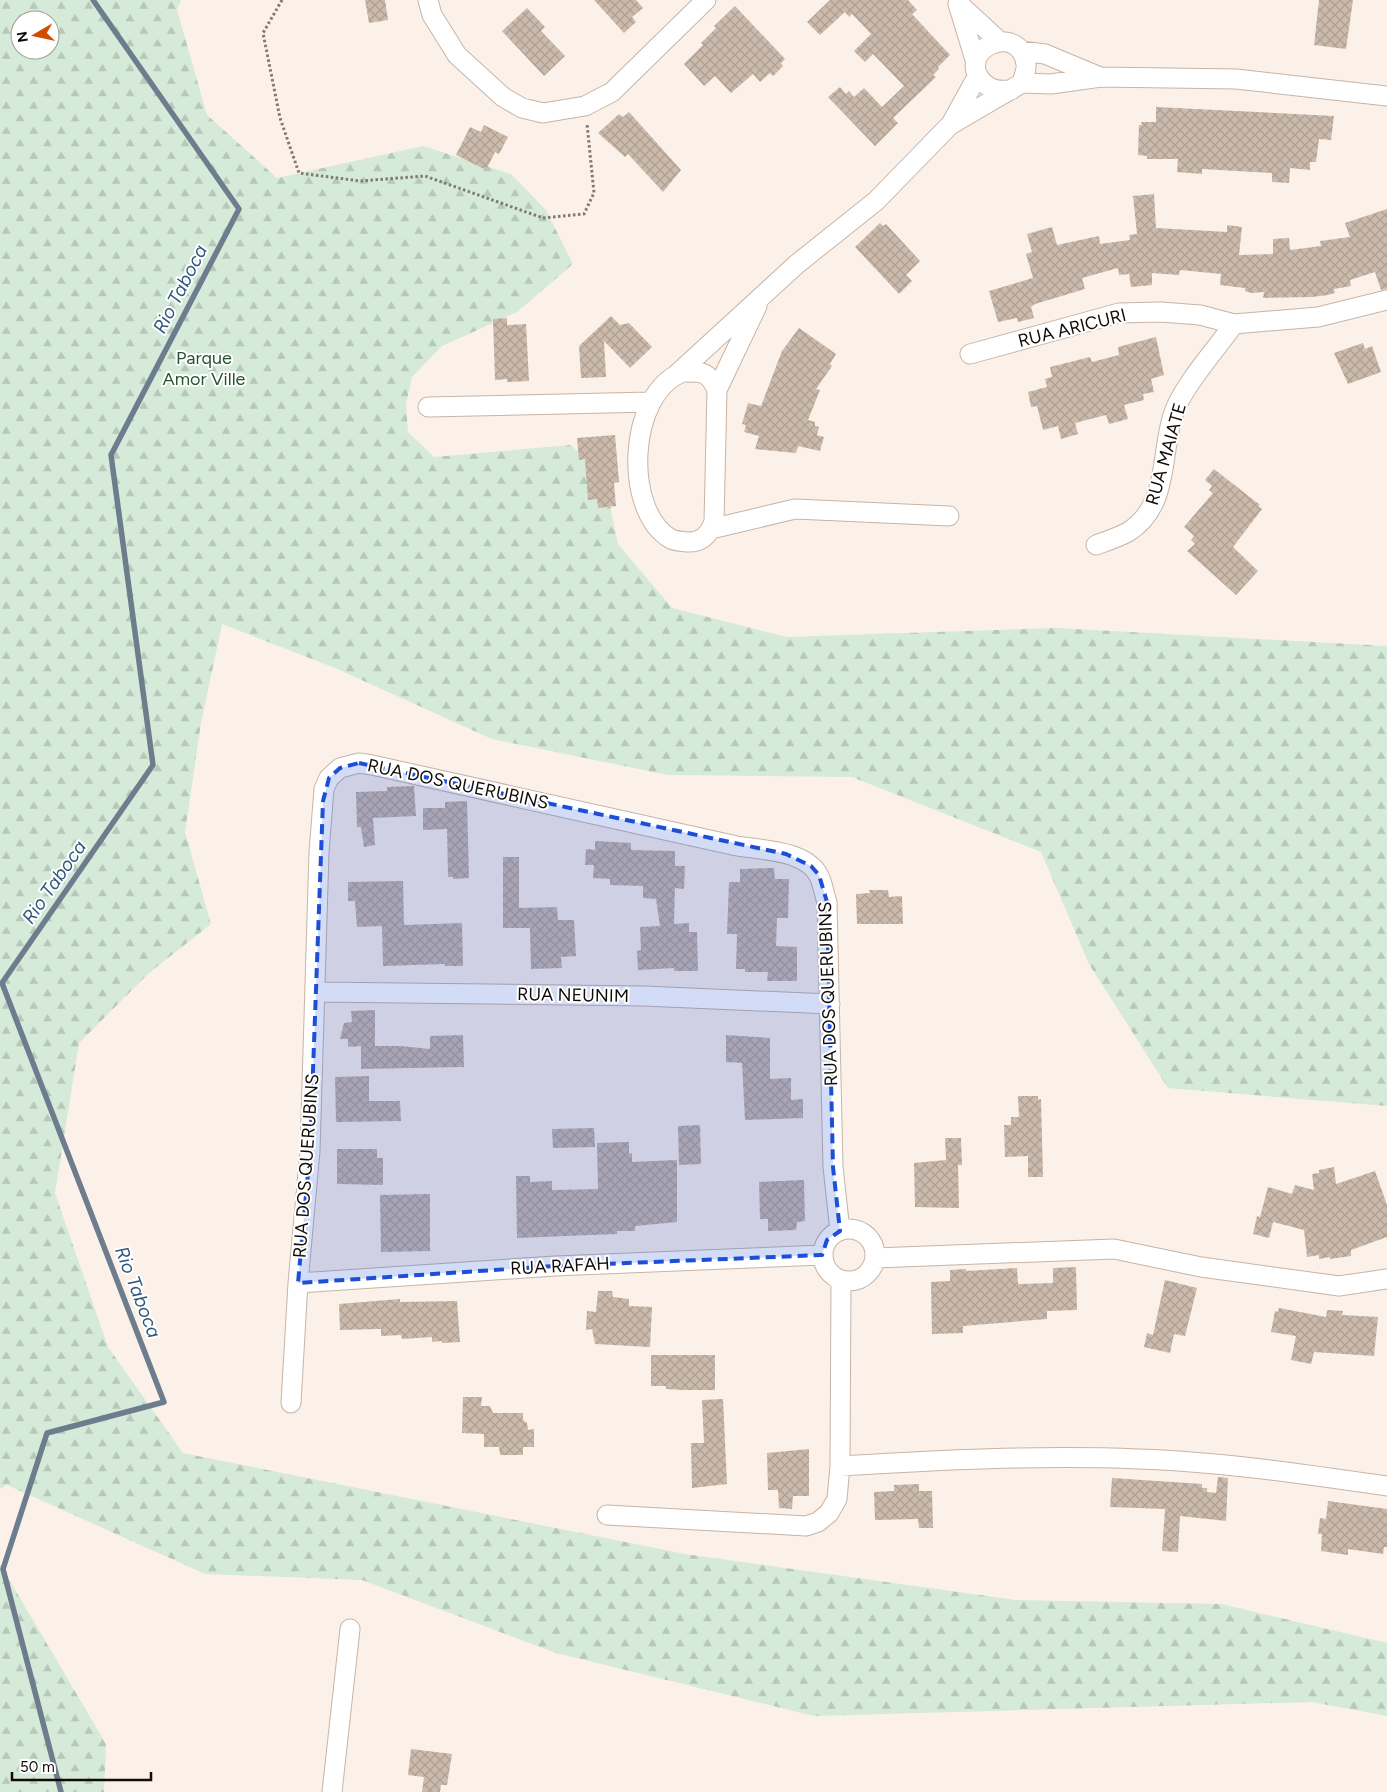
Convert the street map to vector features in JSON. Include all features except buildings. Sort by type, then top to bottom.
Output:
[{"type":"street","points":[[428,0],[432,15],[457,55],[503,97],[522,108],[543,112],[585,106],[612,92],[706,0]]},
{"type":"street","points":[[957,2],[999,41]]},
{"type":"street","points":[[957,2],[977,69],[986,86],[998,91],[1016,86],[1050,84],[1101,77],[1236,79],[1387,96]]},
{"type":"street","points":[[950,125],[977,69],[980,53],[988,45],[999,41],[1011,43],[1021,51],[1045,54],[1101,77]]},
{"type":"street","points":[[761,298],[717,390],[714,522],[711,529],[702,539],[692,542],[672,540],[656,527],[645,506],[638,464],[638,443],[643,421],[659,388],[676,375],[797,264],[876,201],[950,125],[1016,86],[1026,65],[1021,51]]},
{"type":"street","points":[[1234,324],[1318,317],[1387,300]]},
{"type":"street","name":"RUA ARICURI","points":[[970,354],[1119,313],[1161,312],[1200,315],[1234,324]]},
{"type":"street","name":"RUA MAIATE","points":[[1096,545],[1127,532],[1147,517],[1159,493],[1168,441],[1177,405],[1234,324]]},
{"type":"street","points":[[676,375],[683,372],[705,373],[711,378],[717,390]]},
{"type":"street","points":[[428,407],[651,402]]},
{"type":"street","points":[[711,529],[795,509],[949,516]]},
{"type":"street","name":"RUA DOS QUERUBINS","points":[[291,1403],[298,1283],[310,1151],[316,992],[318,852],[324,790],[329,778],[340,768],[359,763],[499,792],[737,846],[786,854],[811,866],[819,875],[827,902],[833,1168],[840,1230]]},
{"type":"street","name":"RUA NEUNIM","points":[[316,992],[644,996],[830,1004]]},
{"type":"street","points":[[853,1229],[865,1234],[872,1245],[875,1258],[869,1272],[857,1280],[842,1281],[828,1271],[822,1255],[827,1240],[840,1230],[853,1229]]},
{"type":"street","points":[[875,1258],[1114,1249],[1201,1267],[1339,1286],[1387,1279]]},
{"type":"street","name":"RUA RAFAH","points":[[298,1283],[555,1266],[822,1255]]},
{"type":"street","points":[[607,1515],[806,1526],[818,1522],[829,1513],[837,1499],[840,1466],[842,1281]]},
{"type":"street","points":[[840,1466],[994,1457],[1139,1459],[1256,1467],[1387,1486]]},
{"type":"street","points":[[332,1792],[350,1629]]},
{"type":"path","points":[[282,0],[264,33],[280,118],[299,173],[360,181],[425,176],[543,218],[584,214],[594,193],[585,106]]},
{"type":"highlighted area","points":[[359,763],[372,765],[786,854],[811,866],[819,875],[827,902],[833,1167],[840,1231],[827,1240],[822,1255],[555,1266],[298,1283],[310,1151],[323,801],[329,778],[340,768]]},
{"type":"green space","name":"Parque Amor Ville","points":[[0,0],[181,0],[177,10],[207,115],[277,178],[423,146],[511,174],[546,210],[573,264],[517,312],[442,346],[412,377],[406,404],[408,432],[434,457],[570,445],[603,472],[618,544],[672,608],[787,637],[1057,628],[1387,646],[1387,1106],[1168,1088],[1089,964],[1041,852],[852,777],[668,775],[492,739],[335,668],[222,624],[201,723],[185,832],[211,924],[149,973],[79,1043],[55,1193],[108,1347],[183,1453],[685,1554],[1016,1600],[1221,1604],[1387,1643],[1387,1716],[1312,1702],[814,1716],[556,1653],[362,1580],[205,1574],[7,1485],[0,1489]]},
{"type":"green space","points":[[0,1564],[106,1744],[104,1792],[0,1792]]},
{"type":"waterway","name":"Rio Taboca","points":[[61,1792],[3,1569],[47,1433],[164,1402],[2,983],[153,765],[111,455],[239,209],[93,0]]}]
